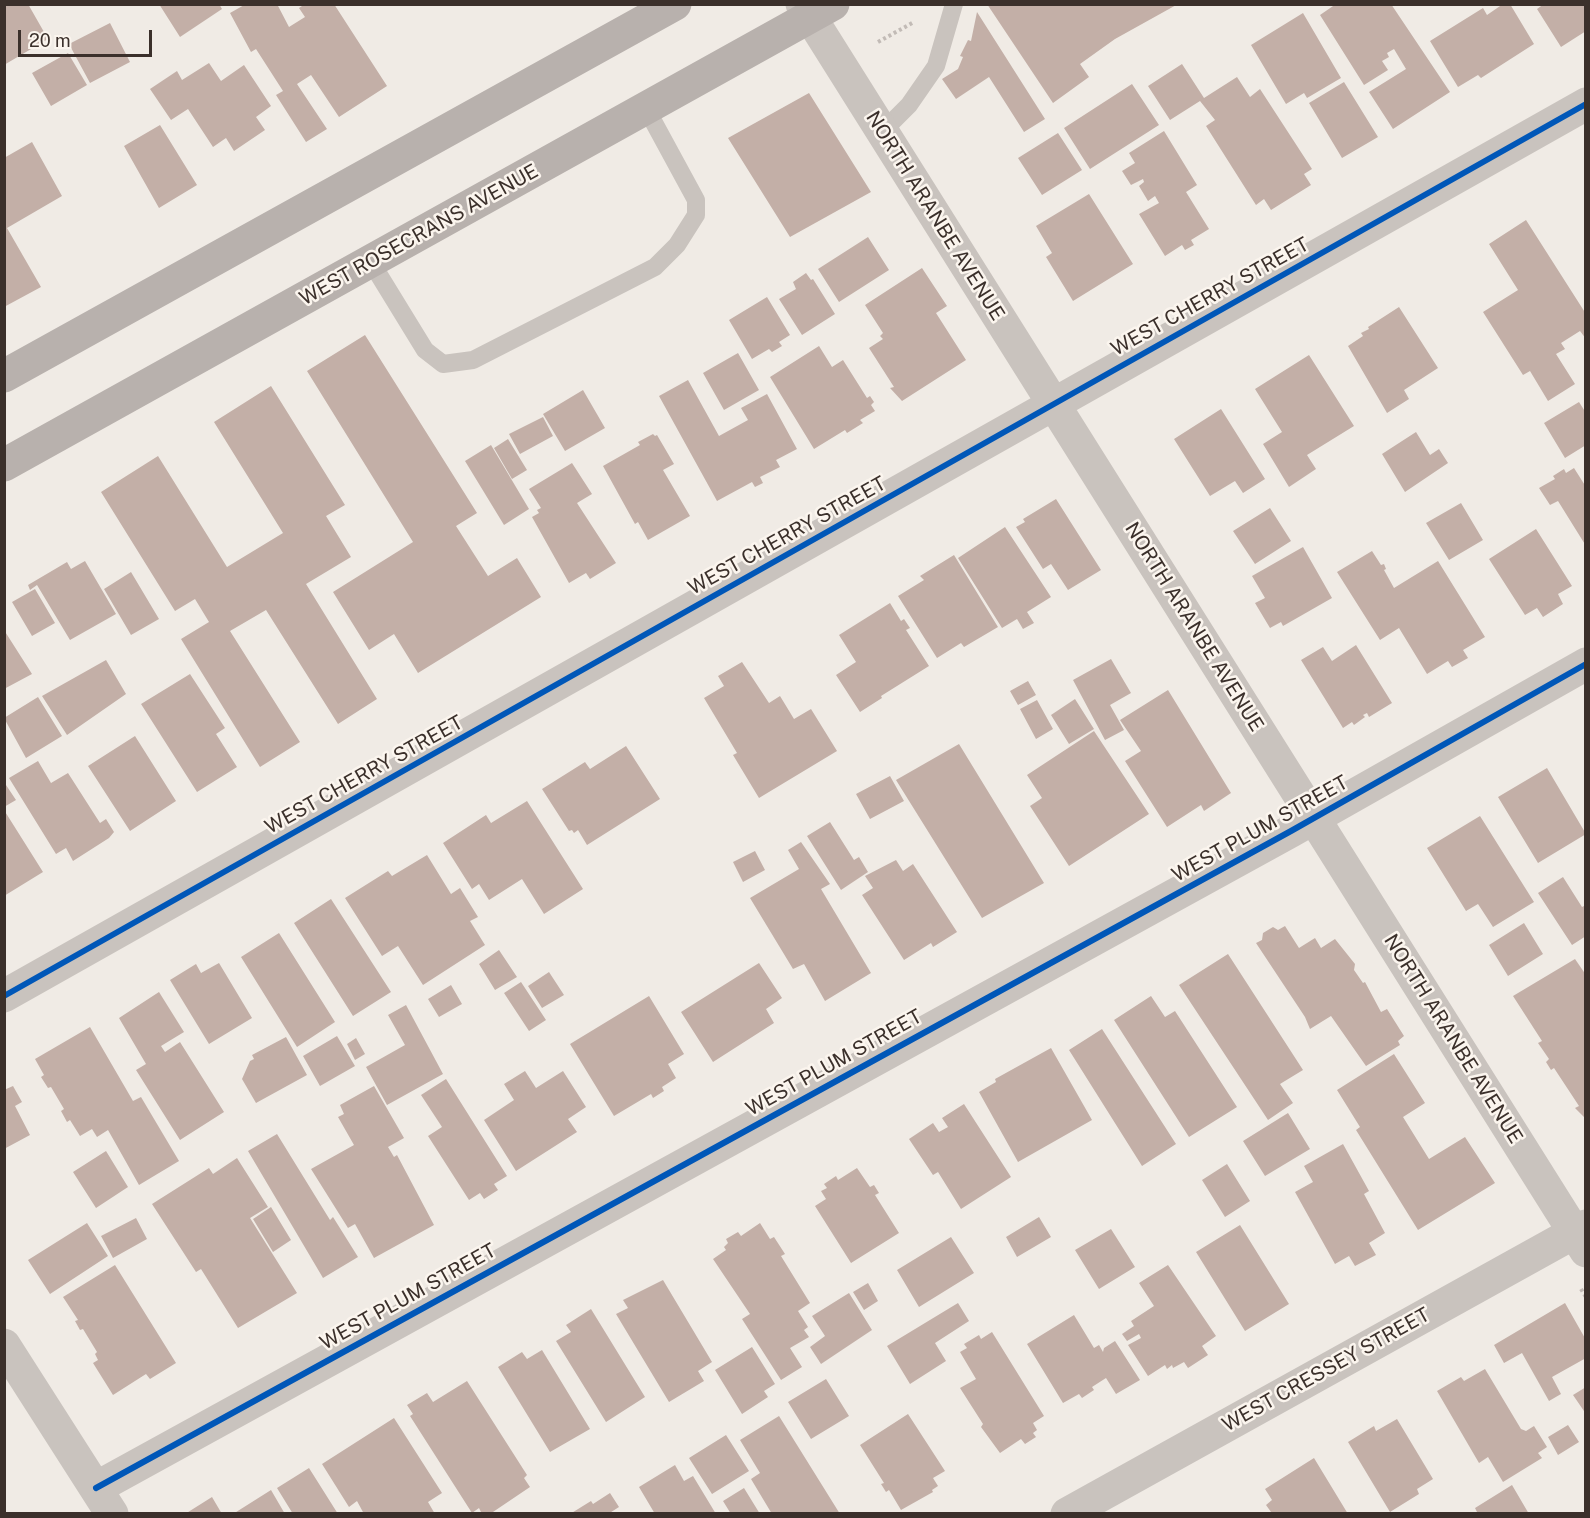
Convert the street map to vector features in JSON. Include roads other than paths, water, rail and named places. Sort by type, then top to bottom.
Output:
[{"type":"main road","points":[[4,376],[675,4]]},
{"type":"main road","name":"WEST ROSECRANS AVENUE","points":[[4,465],[646,108],[815,9]]},
{"type":"street","name":"NORTH ARANBE AVENUE","points":[[815,9],[882,132],[1314,818],[1582,1236]]},
{"type":"street","name":"WEST CHERRY STREET","points":[[4,996],[1586,104]]},
{"type":"street","name":"WEST PLUM STREET","points":[[104,1501],[1586,664]]},
{"type":"street","name":"WEST CRESSEY STREET","points":[[1067,1514],[1582,1236]]},
{"type":"street","points":[[4,1345],[104,1501]]},
{"type":"lane","points":[[882,132],[909,105],[936,66],[954,4]]},
{"type":"lane","points":[[371,262],[425,350],[443,364],[473,360],[655,267],[682,238],[696,215],[696,200],[646,108]]}]
